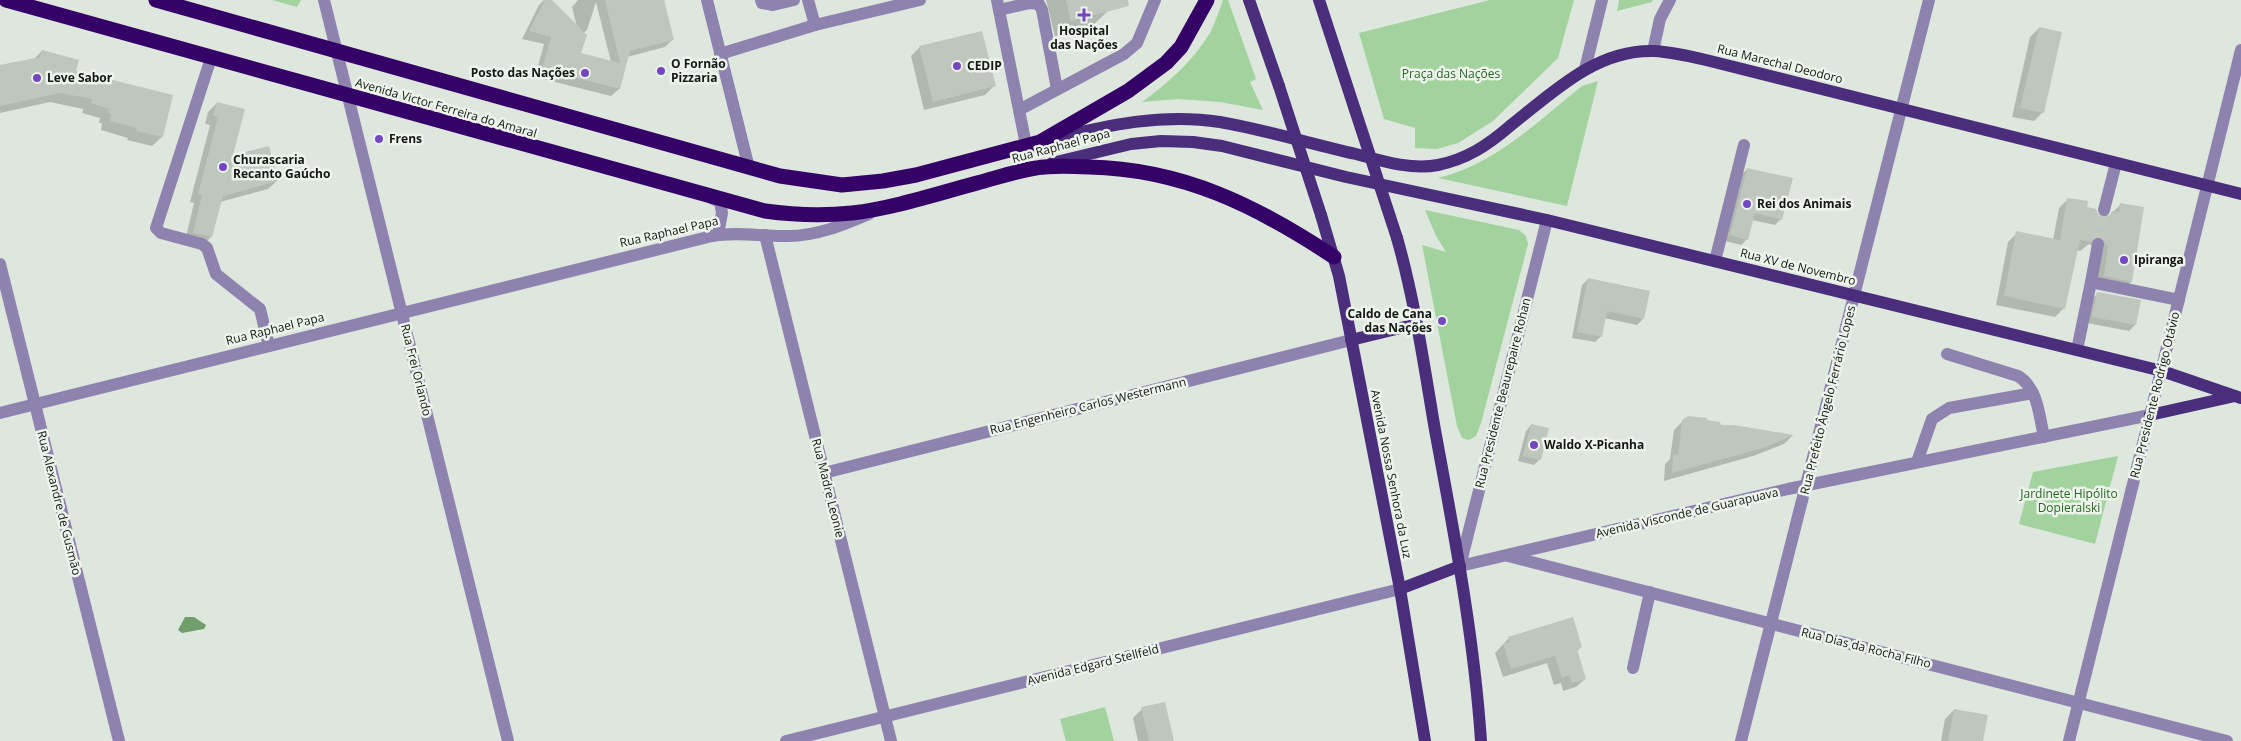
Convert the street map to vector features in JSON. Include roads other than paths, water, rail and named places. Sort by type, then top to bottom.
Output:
[{"type":"highway","name":"Avenida Victor Ferreira do Amaral","points":[[6,0],[709,197],[765,211],[795,215],[853,213],[882,208]]},
{"type":"highway","name":"Avenida Victor Ferreira do Amaral","points":[[156,0],[749,168],[818,183],[860,184]]},
{"type":"highway","points":[[1033,143],[1128,91],[1166,63],[1181,47],[1207,0]]},
{"type":"highway","name":"Rua Raphael Papa","points":[[860,184],[916,175],[1033,143]]},
{"type":"highway","points":[[1036,168],[1104,167],[1146,172],[1182,180],[1223,194],[1260,212],[1296,232],[1334,257]]},
{"type":"highway","name":"Rua Raphael Papa","points":[[882,208],[1036,168]]},
{"type":"main road","name":"Avenida Nossa Senhora da Luz","points":[[1249,0],[1334,257],[1400,589],[1425,741]]},
{"type":"main road","points":[[1319,0],[1397,238],[1417,324],[1460,566],[1481,741]]},
{"type":"main road","name":"Rua Marechal Deodoro","points":[[1336,150],[1397,164],[1419,166],[1436,165],[1457,160],[1489,144],[1585,69],[1605,60],[1627,54],[1653,51],[1706,60],[2241,194]]},
{"type":"main road","name":"Rua Raphael Papa","points":[[1033,143],[1117,124],[1170,118],[1219,122],[1336,150]]},
{"type":"main road","name":"Rua Raphael Papa","points":[[1036,168],[1102,149],[1131,144],[1184,142],[1222,146],[1346,177]]},
{"type":"main road","name":"Rua XV de Novembro","points":[[1346,177],[1547,220],[1855,295],[2162,371],[2238,397]]},
{"type":"main road","points":[[1351,340],[1417,324]]},
{"type":"main road","points":[[2150,415],[2238,397]]},
{"type":"main road","points":[[1400,589],[1460,566]]},
{"type":"street","name":"Rua Frei Orlando","points":[[324,0],[508,741]]},
{"type":"street","points":[[707,0],[749,168]]},
{"type":"street","points":[[761,0],[762,3],[767,5],[794,0]]},
{"type":"street","points":[[808,0],[815,25]]},
{"type":"street","points":[[720,54],[815,25],[920,0]]},
{"type":"street","points":[[1019,110],[1124,54],[1136,43],[1155,0]]},
{"type":"street","points":[[1585,69],[1602,0]]},
{"type":"street","points":[[1653,51],[1660,19],[1670,0]]},
{"type":"street","name":"Rua Prefeito Ângelo Ferrário Lopes","points":[[1741,741],[1929,0]]},
{"type":"street","points":[[1033,143],[1019,110],[998,5],[1039,4],[1042,10],[1057,89]]},
{"type":"street","name":"Rua Presidente Rodrigo Otávio","points":[[2069,741],[2241,50]]},
{"type":"street","points":[[211,58],[156,228],[161,233],[202,244],[207,248],[216,274],[260,309],[269,346]]},
{"type":"street","points":[[1715,261],[1744,145]]},
{"type":"street","points":[[2104,210],[2116,163]]},
{"type":"street","points":[[709,197],[720,202],[722,212],[718,235]]},
{"type":"street","name":"Rua Raphael Papa","points":[[0,412],[718,235],[728,233],[787,236],[824,231],[882,208]]},
{"type":"street","name":"Rua Presidente Beaurepaire Rohan","points":[[1460,566],[1547,220]]},
{"type":"street","name":"Rua Madre Leonie","points":[[766,235],[891,741]]},
{"type":"street","points":[[2077,350],[2098,244]]},
{"type":"street","name":"Rua Alexandre de Gusmão","points":[[0,264],[119,741]]},
{"type":"street","points":[[2091,282],[2178,300]]},
{"type":"street","name":"Rua Engenheiro Carlos Westermann","points":[[824,473],[1351,340]]},
{"type":"street","points":[[1947,354],[2018,376],[2027,381],[2033,393],[2044,436]]},
{"type":"street","points":[[1917,462],[1932,420],[1950,408],[2033,393]]},
{"type":"street","name":"Avenida Visconde de Guarapuava","points":[[1460,566],[1806,485],[2150,415]]},
{"type":"street","name":"Rua Dias da Rocha Filho","points":[[1505,555],[2227,741]]},
{"type":"street","name":"Avenida Edgard Stellfeld","points":[[786,741],[1400,589]]},
{"type":"street","points":[[1633,668],[1650,592]]},
{"type":"tunnel","points":[[2098,244],[2104,210]]},
{"type":"place","name":"Hospital das Nações","points":[[1084,15]]},
{"type":"place","name":"CEDIP","points":[[957,66]]},
{"type":"place","name":"O Fornão Pizzaria","points":[[661,71]]},
{"type":"place","name":"Posto das Nações","points":[[585,73]]},
{"type":"place","name":"Leve Sabor","points":[[37,78]]},
{"type":"place","name":"Frens","points":[[379,139]]},
{"type":"place","name":"Churascaria Recanto Gaúcho","points":[[223,167]]},
{"type":"place","name":"Rei dos Animais","points":[[1747,204]]},
{"type":"place","name":"Ipiranga","points":[[2124,260]]},
{"type":"place","name":"Caldo de Cana das Nações","points":[[1442,321]]},
{"type":"place","name":"Waldo X-Picanha","points":[[1534,445]]},
{"type":"park label","name":"Praça das Nações","points":[[1451,74]]},
{"type":"park label","name":"Jardinete Hipólito Dopieralski","points":[[2069,501]]}]
